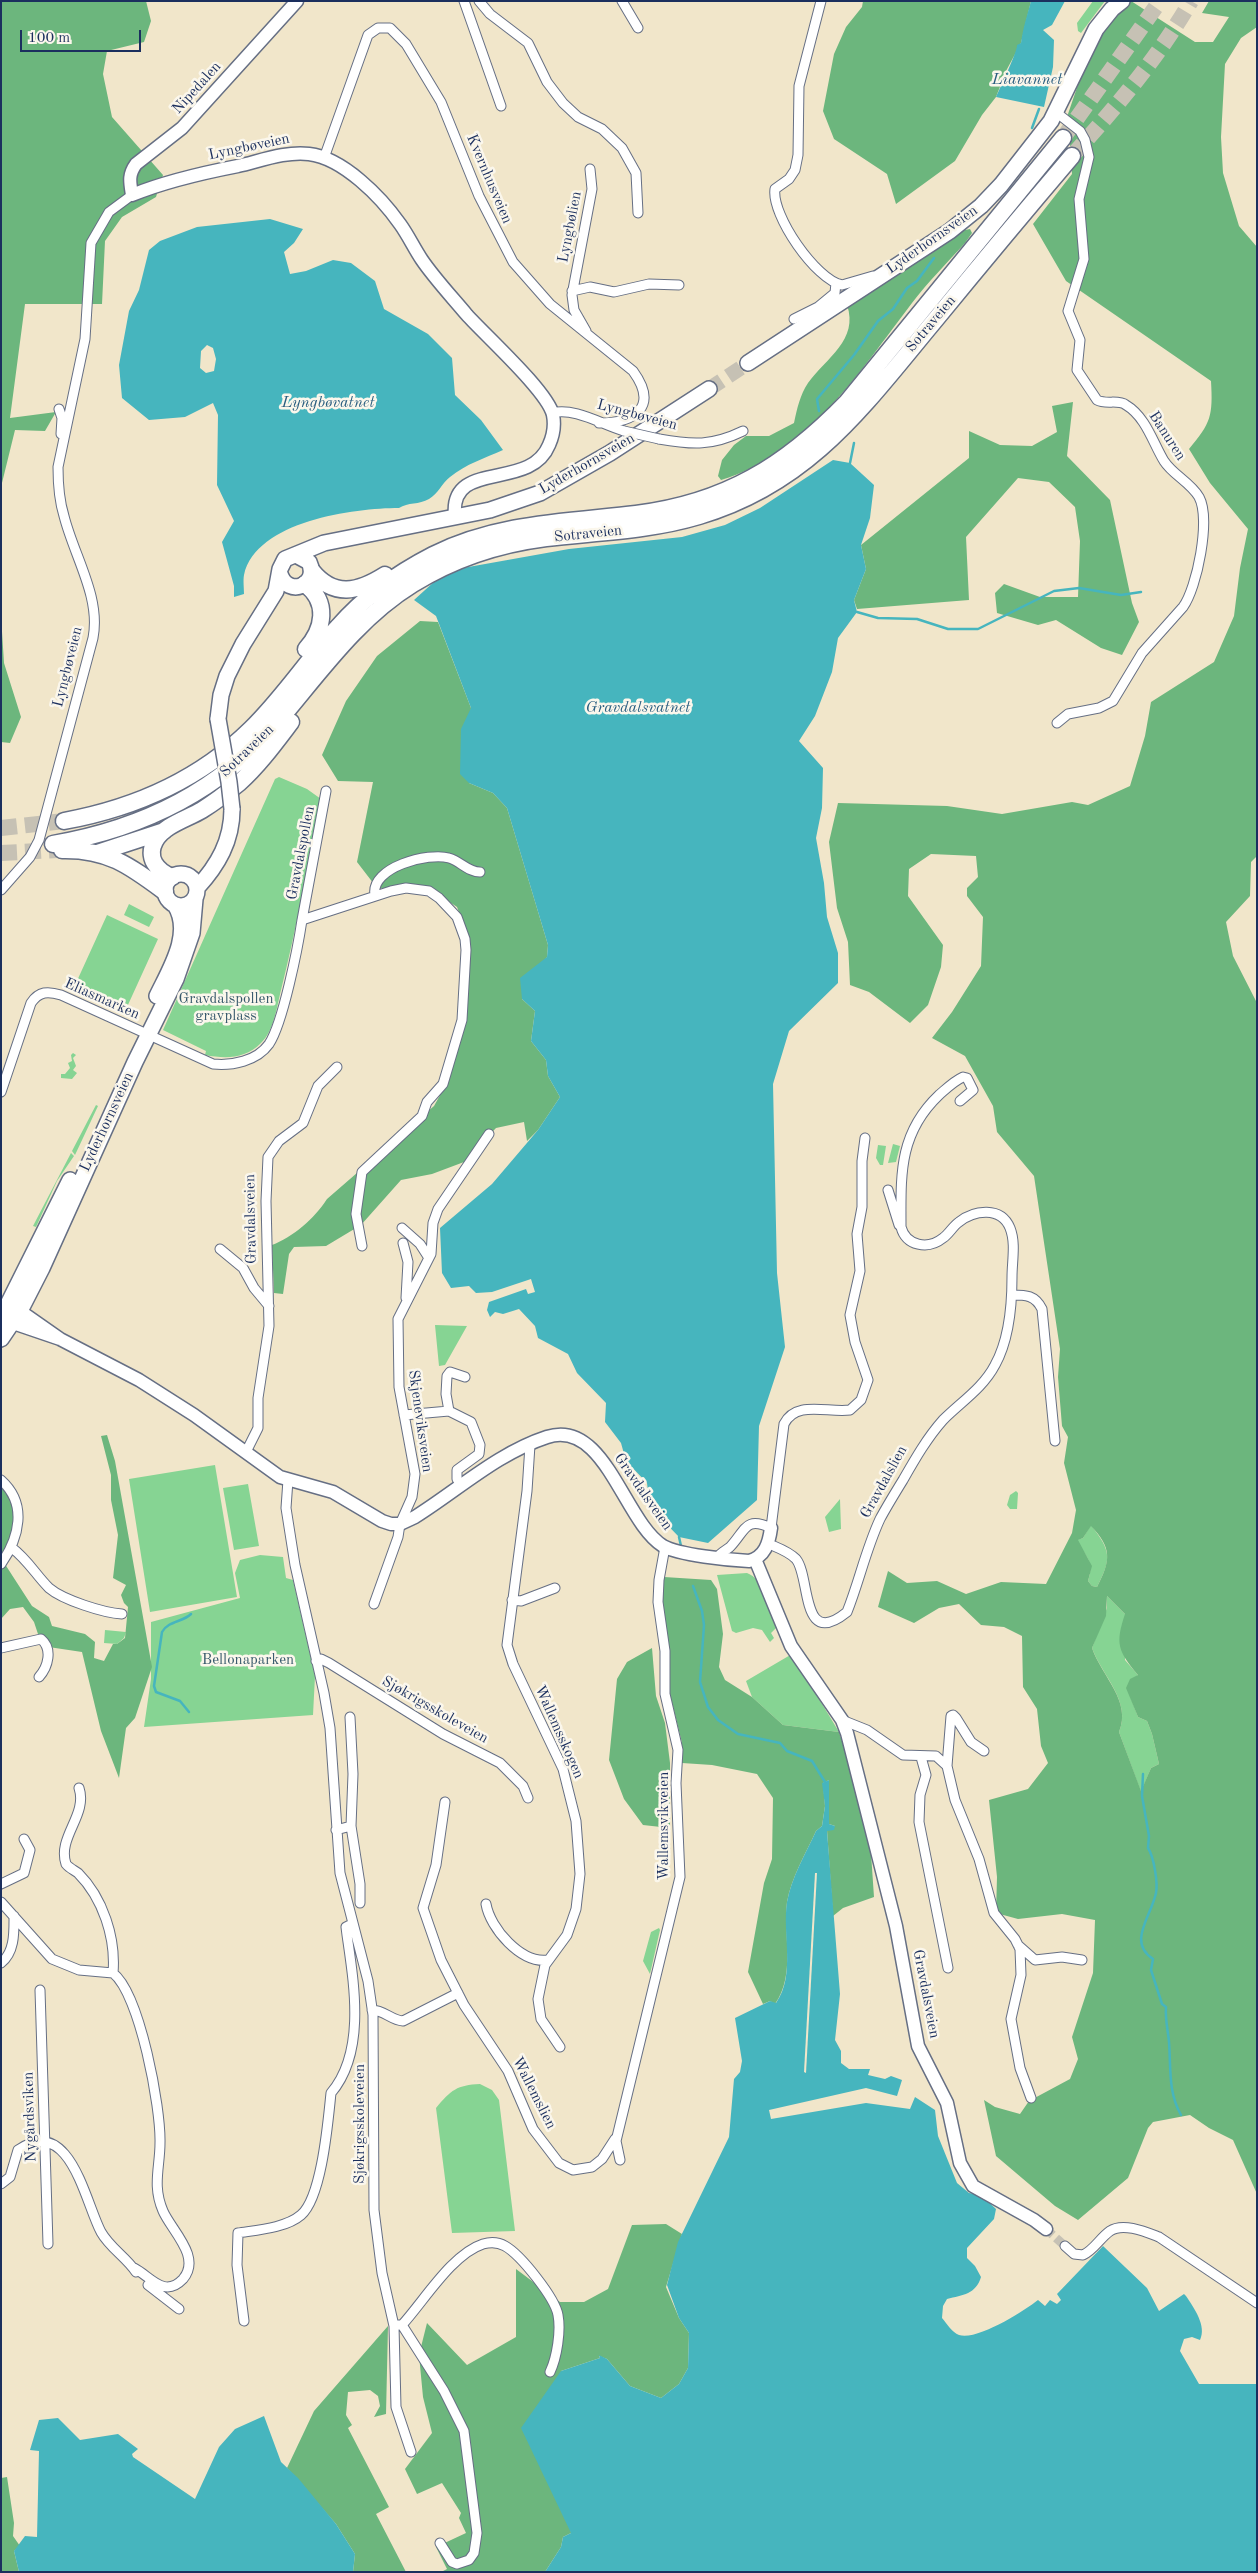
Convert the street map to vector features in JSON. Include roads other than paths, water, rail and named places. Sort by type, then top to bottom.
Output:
[{"type":"highway","name":"Sotraveien","points":[[64,821],[134,804],[184,780],[218,758],[253,727],[350,613],[407,570],[458,544],[509,529],[638,514],[694,502],[721,493],[772,467],[810,438],[847,402],[1064,138]]},
{"type":"highway","name":"Sotraveien","points":[[97,853],[55,847],[133,824],[162,813],[209,786],[258,744],[345,641],[392,598],[437,570],[464,558],[524,542],[638,529],[696,517],[726,508],[780,480],[822,449],[859,411],[1072,156]]},
{"type":"highway","points":[[306,577],[329,587],[343,590],[359,588],[377,581],[430,550],[458,544]]},
{"type":"highway","points":[[184,780],[236,730],[315,638],[320,625],[321,603],[306,577]]},
{"type":"highway","points":[[97,853],[164,831],[201,810],[248,774],[292,722],[345,641]]},
{"type":"highway","points":[[164,831],[155,842],[152,858],[156,867],[180,876]]},
{"type":"highway","points":[[97,853],[134,868],[170,898]]},
{"type":"main road","name":"Lyderhornsveien","points":[[748,363],[820,311],[876,280],[950,232],[981,206],[1021,161],[1057,113],[1096,30],[1112,9],[1122,1]]},
{"type":"main road","name":"Lyderhornsveien","points":[[296,555],[324,543],[506,505],[556,485],[709,388]]},
{"type":"main road","name":"Lyderhornsveien","points":[[251,631],[306,577],[319,555],[337,541]]},
{"type":"main road","points":[[296,555],[306,559],[306,577],[285,584],[280,574],[282,563],[285,559],[296,555]]},
{"type":"main road","name":"Lyderhornsveien","points":[[218,862],[230,835],[232,809],[230,782],[218,719],[223,686],[251,631],[276,591],[280,574]]},
{"type":"main road","points":[[218,862],[186,905],[170,898],[168,881],[218,862]]},
{"type":"main road","points":[[180,876],[194,880],[196,893]]},
{"type":"main road","name":"Lyderhornsveien","points":[[144,1033],[176,979],[188,949],[194,924],[196,893]]},
{"type":"main road","name":"Lyderhornsveien","points":[[1,1339],[10,1316],[144,1033],[181,939],[183,921],[170,898]]},
{"type":"street","name":"Nipedalen","points":[[132,194],[129,180],[136,164],[182,128],[297,1]]},
{"type":"street","points":[[464,1],[501,106]]},
{"type":"street","points":[[479,1],[490,14],[528,42],[548,82],[570,110],[583,120],[602,129],[622,148],[636,172],[638,213]]},
{"type":"street","points":[[622,1],[638,28]]},
{"type":"street","points":[[821,1],[799,86],[798,155],[795,170],[789,179],[775,189],[774,197],[778,213],[792,235],[818,269],[836,284],[845,284],[874,276],[876,280]]},
{"type":"street","name":"Kvernhusveien","points":[[324,158],[368,35],[378,28],[390,28],[400,36],[441,102],[479,196],[513,262],[550,304],[633,371],[643,390],[644,401],[641,410],[635,416],[618,422],[599,423]]},
{"type":"street","name":"Banuren","points":[[1057,113],[1080,131],[1085,140],[1089,157],[1078,199],[1084,259],[1068,311],[1080,340],[1077,370],[1097,400],[1101,402],[1124,403],[1131,408],[1151,434],[1165,462],[1198,496],[1203,518],[1196,573],[1191,591],[1183,607],[1142,653],[1113,700],[1099,708],[1068,714],[1057,724]]},
{"type":"street","name":"Lyngbøveien","points":[[1,890],[30,857],[39,840],[95,628],[90,593],[60,500],[58,467],[84,339],[91,242],[109,212],[132,194],[169,182],[268,158],[300,153],[324,158],[342,169],[376,196],[400,224],[435,278],[483,333],[543,395],[552,413],[574,412],[624,431],[659,439],[693,443],[720,442],[743,431]]},
{"type":"street","name":"Lyngbølien","points":[[588,334],[574,310],[572,291],[592,189],[593,180],[590,169]]},
{"type":"street","points":[[572,291],[590,287],[614,292],[649,284],[679,285]]},
{"type":"street","points":[[794,319],[820,311],[835,293],[836,284]]},
{"type":"street","name":"Lyngbøveien","points":[[59,408],[62,418],[60,433],[64,441]]},
{"type":"street","points":[[455,516],[456,498],[459,490],[487,477],[519,471],[539,460],[551,439],[552,413]]},
{"type":"street","name":"Gravdalspollen","points":[[144,1033],[213,1064],[231,1064],[255,1056],[269,1044],[279,1020],[302,920],[326,791]]},
{"type":"street","points":[[375,895],[375,885],[394,866],[446,857],[474,872],[480,872]]},
{"type":"street","name":"Gravdalspollen","points":[[302,920],[375,895],[406,888],[423,890],[434,895],[448,906],[457,917],[465,938],[462,1020],[442,1084],[428,1102],[420,1119],[362,1172],[356,1214],[362,1246]]},
{"type":"street","name":"Eliasmarken","points":[[1,1092],[31,1002],[39,994],[51,992],[60,995],[144,1033]]},
{"type":"street","name":"Gravdalsveien","points":[[246,1452],[258,1428],[258,1398],[270,1307],[266,1201],[268,1157],[279,1141],[303,1123],[318,1086],[336,1067]]},
{"type":"street","points":[[901,1227],[902,1161],[918,1119],[940,1094],[963,1077],[968,1078],[973,1090],[960,1101]]},
{"type":"street","name":"Skjeneviksveien","points":[[400,1524],[412,1497],[415,1474],[413,1453],[399,1387],[398,1319],[429,1258],[433,1223],[438,1209],[489,1134]]},
{"type":"street","points":[[755,1559],[769,1544],[784,1424],[788,1416],[793,1412],[802,1410],[850,1410],[861,1400],[868,1387],[867,1372],[855,1342],[850,1315],[860,1271],[857,1234],[862,1208],[862,1161],[865,1138]]},
{"type":"street","name":"Gravdalslien","points":[[769,1544],[787,1552],[797,1560],[812,1614],[820,1621],[828,1622],[838,1619],[847,1612],[880,1519],[902,1481],[924,1445],[942,1422],[976,1390],[995,1366],[1004,1344],[1012,1295],[1013,1239],[1005,1220],[998,1214],[978,1212],[966,1216],[942,1239],[932,1244],[911,1243],[903,1236],[901,1227],[896,1220],[888,1190]]},
{"type":"street","points":[[402,1228],[420,1244],[429,1258]]},
{"type":"street","points":[[403,1243],[408,1262],[406,1300]]},
{"type":"street","name":"Gravdalsveien","points":[[220,1249],[243,1268],[254,1288],[270,1307]]},
{"type":"street","points":[[1012,1295],[1028,1295],[1037,1300],[1042,1309],[1055,1441]]},
{"type":"street","points":[[10,1316],[60,1339],[139,1380],[288,1480],[333,1492],[382,1521],[400,1524],[398,1537],[374,1604]]},
{"type":"street","points":[[449,1411],[446,1394],[448,1373],[452,1372],[465,1377]]},
{"type":"street","points":[[404,1415],[449,1411],[471,1422],[480,1445],[479,1454],[457,1470],[457,1479],[461,1485]]},
{"type":"street","name":"Gravdalsveien","points":[[400,1524],[425,1511],[498,1461],[549,1436],[573,1436],[581,1439],[596,1454],[647,1530],[665,1547],[718,1557],[749,1561],[755,1559],[791,1646],[842,1720],[896,1926],[918,2046],[947,2103],[960,2163],[973,2186],[1034,2220],[1046,2229]]},
{"type":"street","name":"Wallemsskogen","points":[[530,1445],[526,1496],[507,1638],[508,1654],[566,1778],[573,1804],[579,1844],[579,1888],[576,1909],[567,1935],[548,1960],[540,1987],[539,2009],[541,2019],[560,2047]]},
{"type":"street","points":[[1,1480],[10,1489],[16,1501],[18,1513],[18,1526],[12,1548],[1,1564]]},
{"type":"street","name":"Sjøkrigsskoleveien","points":[[288,1480],[286,1508],[290,1535],[300,1593],[330,1728],[340,1873],[368,1981],[372,2010],[374,2210],[382,2273],[398,2325],[444,2392],[464,2431],[477,2542],[469,2560],[457,2564],[452,2562],[440,2543]]},
{"type":"street","points":[[718,1557],[752,1522],[758,1522],[771,1528]]},
{"type":"street","name":"Wallemsvikveien","points":[[620,2160],[616,2147],[618,2132],[680,1877],[676,1783],[678,1750],[665,1694],[665,1651],[658,1602],[665,1547]]},
{"type":"street","points":[[12,1548],[58,1594],[111,1613],[122,1614]]},
{"type":"street","points":[[512,1600],[521,1601],[555,1588]]},
{"type":"street","points":[[1,1648],[41,1639],[45,1643],[48,1658],[39,1678]]},
{"type":"street","name":"Sjøkrigsskoleveien","points":[[316,1661],[321,1659],[329,1662],[443,1734],[500,1763],[523,1786],[528,1798]]},
{"type":"street","points":[[984,1751],[971,1742],[956,1718],[953,1715],[950,1716],[947,1766],[955,1800],[979,1860],[994,1913],[1018,1945],[1036,1960],[1062,1957],[1082,1960]]},
{"type":"street","points":[[350,1717],[353,1774],[351,1826],[358,1867],[360,1903]]},
{"type":"street","points":[[842,1720],[867,1730],[898,1753],[921,1757],[936,1756],[947,1766]]},
{"type":"street","name":"Gravdalsveien","points":[[921,1757],[926,1775],[920,1795],[919,1822],[948,1968]]},
{"type":"street","points":[[1,2184],[10,2176],[18,2150],[30,2144],[46,2143],[55,2146],[70,2161],[78,2175],[101,2231],[109,2243],[134,2268],[156,2284],[169,2287],[178,2284],[184,2278],[188,2262],[183,2244],[163,2211],[157,2190],[156,2169],[160,2143],[149,2062],[133,2005],[125,1987],[113,1973],[111,1940],[104,1916],[87,1884],[65,1862],[66,1844],[81,1804],[79,1788]]},
{"type":"street","name":"Wallemslien","points":[[445,1802],[436,1865],[423,1900],[423,1908],[441,1960],[458,1994],[508,2071],[533,2129],[559,2164],[573,2170],[592,2167],[602,2159],[618,2132]]},
{"type":"street","points":[[336,1830],[351,1826]]},
{"type":"street","points":[[1,1884],[24,1874],[30,1850],[24,1840]]},
{"type":"street","points":[[1,1902],[46,1954],[60,1964],[79,1970],[113,1973]]},
{"type":"street","points":[[486,1904],[490,1920],[517,1952],[532,1959],[548,1960]]},
{"type":"street","points":[[1,1963],[8,1955],[12,1946],[14,1916]]},
{"type":"street","name":"Sjøkrigsskoleveien","points":[[244,2321],[237,2265],[238,2233],[292,2221],[302,2215],[309,2205],[322,2163],[332,2093],[338,2085],[349,2054],[355,2022],[356,2002],[346,1927],[352,1924]]},
{"type":"street","points":[[1018,1945],[1021,1975],[1011,2019],[1020,2068],[1031,2098]]},
{"type":"street","name":"Nygårdsviken","points":[[40,1990],[48,2244]]},
{"type":"street","points":[[372,2010],[377,2010],[395,2020],[403,2021],[458,1994]]},
{"type":"street","points":[[1065,2246],[1074,2254],[1083,2255],[1110,2231],[1117,2228],[1128,2228],[1151,2234],[1159,2237],[1257,2303]]},
{"type":"street","points":[[398,2325],[423,2302],[434,2283],[455,2263],[482,2244],[498,2243],[506,2246],[521,2259],[554,2303],[558,2313],[555,2356],[550,2372]]},
{"type":"street","points":[[134,2268],[143,2282],[179,2308]]},
{"type":"street","name":"Sjøkrigsskoleveien","points":[[398,2325],[396,2407],[410,2452]]},
{"type":"water","name":"Liavannet","points":[[1031,1],[1065,1],[1052,25],[1043,30],[1054,40],[1053,67],[1044,107],[996,97],[1017,45],[1021,43]]},
{"type":"water","name":"Lyngbøvatnet","points":[[270,219],[303,229],[294,243],[284,252],[290,274],[306,271],[333,260],[351,263],[375,281],[384,309],[428,334],[452,358],[455,395],[481,420],[503,450],[462,468],[447,479],[435,494],[425,501],[399,508],[333,515],[309,521],[286,530],[267,542],[252,557],[244,575],[244,594],[234,597],[234,586],[222,542],[234,521],[217,485],[218,415],[213,403],[185,417],[149,420],[122,398],[119,365],[129,311],[139,290],[149,250],[160,241],[197,227]],"holes":[[[207,345],[213,348],[216,359],[214,371],[206,373],[200,368],[201,351]]]},
{"type":"water","name":"Gravdalsvatnet","points":[[833,460],[850,463],[874,485],[870,518],[861,545],[866,569],[854,600],[857,612],[838,638],[832,672],[815,716],[799,741],[823,768],[822,808],[816,838],[824,883],[827,917],[838,953],[838,983],[789,1031],[773,1084],[777,1273],[785,1347],[759,1426],[757,1500],[708,1543],[679,1537],[650,1507],[647,1483],[626,1461],[621,1443],[605,1422],[606,1403],[577,1373],[568,1354],[538,1338],[535,1326],[519,1309],[503,1314],[495,1312],[490,1317],[487,1310],[489,1302],[526,1289],[528,1294],[535,1292],[531,1279],[492,1292],[476,1293],[469,1286],[451,1288],[442,1273],[440,1228],[492,1184],[538,1130],[560,1097],[548,1076],[546,1060],[531,1041],[535,1011],[522,999],[520,978],[547,957],[548,945],[507,808],[493,793],[469,783],[460,774],[461,729],[471,708],[436,616],[414,600],[446,571],[569,549],[682,537],[725,525],[760,508]]},
{"type":"water","points":[[829,1780],[829,1824],[835,1826],[834,1830],[827,1831],[840,1994],[835,2040],[841,2051],[841,2063],[849,2069],[870,2069],[868,2075],[885,2079],[891,2076],[902,2080],[897,2096],[866,2088],[769,2110],[771,2119],[866,2103],[910,2109],[915,2097],[935,2110],[938,2136],[957,2183],[969,2193],[981,2195],[996,2209],[994,2219],[967,2248],[967,2258],[975,2266],[981,2277],[979,2283],[968,2293],[947,2299],[943,2306],[942,2318],[956,2334],[967,2336],[977,2334],[1000,2324],[1038,2300],[1045,2306],[1050,2300],[1057,2304],[1061,2300],[1057,2294],[1103,2246],[1147,2288],[1159,2311],[1184,2294],[1199,2317],[1202,2335],[1200,2340],[1192,2337],[1184,2339],[1180,2351],[1199,2384],[1257,2384],[1257,2572],[545,2572],[561,2547],[563,2537],[571,2533],[521,2428],[561,2371],[600,2358],[599,2355],[607,2359],[630,2386],[661,2398],[679,2384],[688,2368],[689,2333],[679,2318],[667,2285],[678,2242],[729,2137],[734,2079],[740,2072],[742,2061],[735,2018],[770,2001],[776,2003],[782,1992],[787,1967],[787,1902],[795,1875],[816,1831],[822,1826],[825,1806],[822,1783]]},
{"type":"water","points":[[264,2416],[281,2462],[298,2478],[336,2524],[355,2554],[353,2572],[19,2572],[14,2551],[25,2536],[37,2537],[39,2451],[30,2450],[39,2420],[58,2418],[80,2440],[118,2434],[138,2449],[132,2454],[133,2457],[195,2499],[219,2447],[235,2429]]},
{"type":"waterway","points":[[1032,128],[1039,109]]},
{"type":"waterway","points":[[819,411],[817,399],[854,355],[878,321],[893,309],[907,288],[917,281],[934,258]]},
{"type":"waterway","points":[[850,463],[854,443]]},
{"type":"waterway","points":[[857,612],[878,618],[917,619],[948,629],[978,629],[1054,591],[1079,588],[1121,595],[1141,592]]},
{"type":"waterway","points":[[679,1537],[681,1546]]},
{"type":"waterway","points":[[693,1586],[702,1611],[704,1625],[700,1682],[708,1707],[718,1720],[738,1734],[780,1743],[787,1751],[812,1761],[825,1782]]},
{"type":"waterway","points":[[189,1712],[180,1701],[156,1692],[154,1686],[162,1632],[168,1626],[191,1614]]},
{"type":"waterway","points":[[1143,1774],[1142,1796],[1149,1836],[1148,1848],[1154,1864],[1156,1877],[1156,1893],[1141,1937],[1145,1952],[1153,1959],[1151,1970],[1162,2004],[1166,2007],[1172,2089],[1181,2115]]},
{"type":"tunnel","points":[[1063,138],[1160,1]]},
{"type":"tunnel","points":[[1072,156],[1136,81],[1165,42],[1191,1]]},
{"type":"tunnel","points":[[709,389],[748,363]]},
{"type":"tunnel","points":[[1,828],[64,821]]},
{"type":"tunnel","points":[[1,853],[57,850]]},
{"type":"tunnel","points":[[1046,2229],[1065,2246]]},
{"type":"park label","name":"Gravdalspollen gravplass","points":[[226,1008]]},
{"type":"park label","name":"Bellonaparken","points":[[248,1660]]}]
